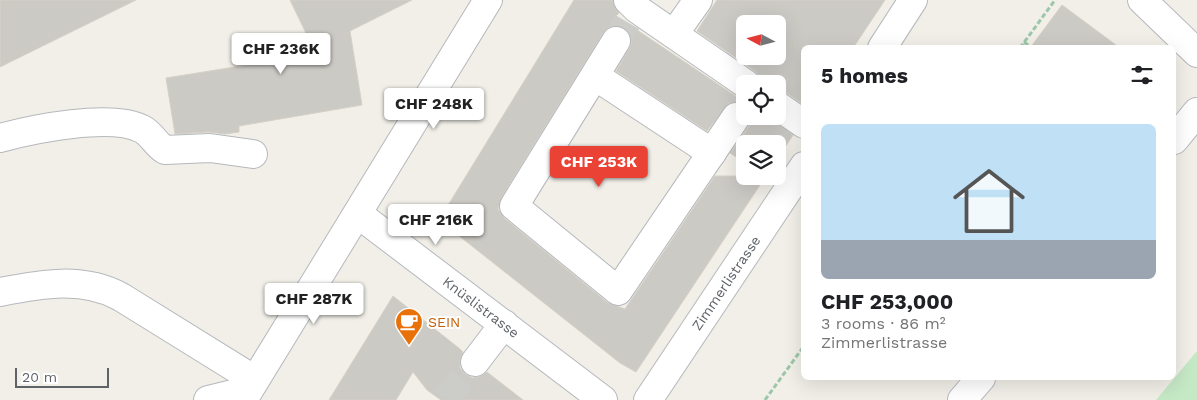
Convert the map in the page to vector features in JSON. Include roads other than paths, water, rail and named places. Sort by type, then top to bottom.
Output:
[{"type":"street","points":[[208,400],[249,390],[488,0]]},
{"type":"street","points":[[674,34],[698,0]]},
{"type":"street","points":[[884,45],[913,0]]},
{"type":"street","points":[[1142,0],[1197,53]]},
{"type":"street","points":[[736,77],[674,34],[627,18],[595,76],[514,206],[618,291],[736,117]]},
{"type":"street","points":[[595,76],[712,153]]},
{"type":"street","points":[[786,112],[801,122]]},
{"type":"street","points":[[1176,138],[1197,112]]},
{"type":"street","points":[[0,138],[55,126],[115,124],[136,126],[145,130],[165,150],[210,148],[253,154]]},
{"type":"street","name":"Zimmerlistrasse","points":[[648,400],[801,170]]},
{"type":"street","name":"Knüslistrasse","points":[[358,214],[603,400]]},
{"type":"street","points":[[0,292],[60,283],[84,284],[104,289],[121,297],[249,390]]},
{"type":"street","points":[[475,362],[496,318]]},
{"type":"street","points":[[962,400],[978,380]]},
{"type":"tunnel","points":[[616,41],[627,22]]},
{"type":"tunnel","points":[[445,400],[475,362]]},
{"type":"place","name":"SEIN","points":[[409,346]]}]
